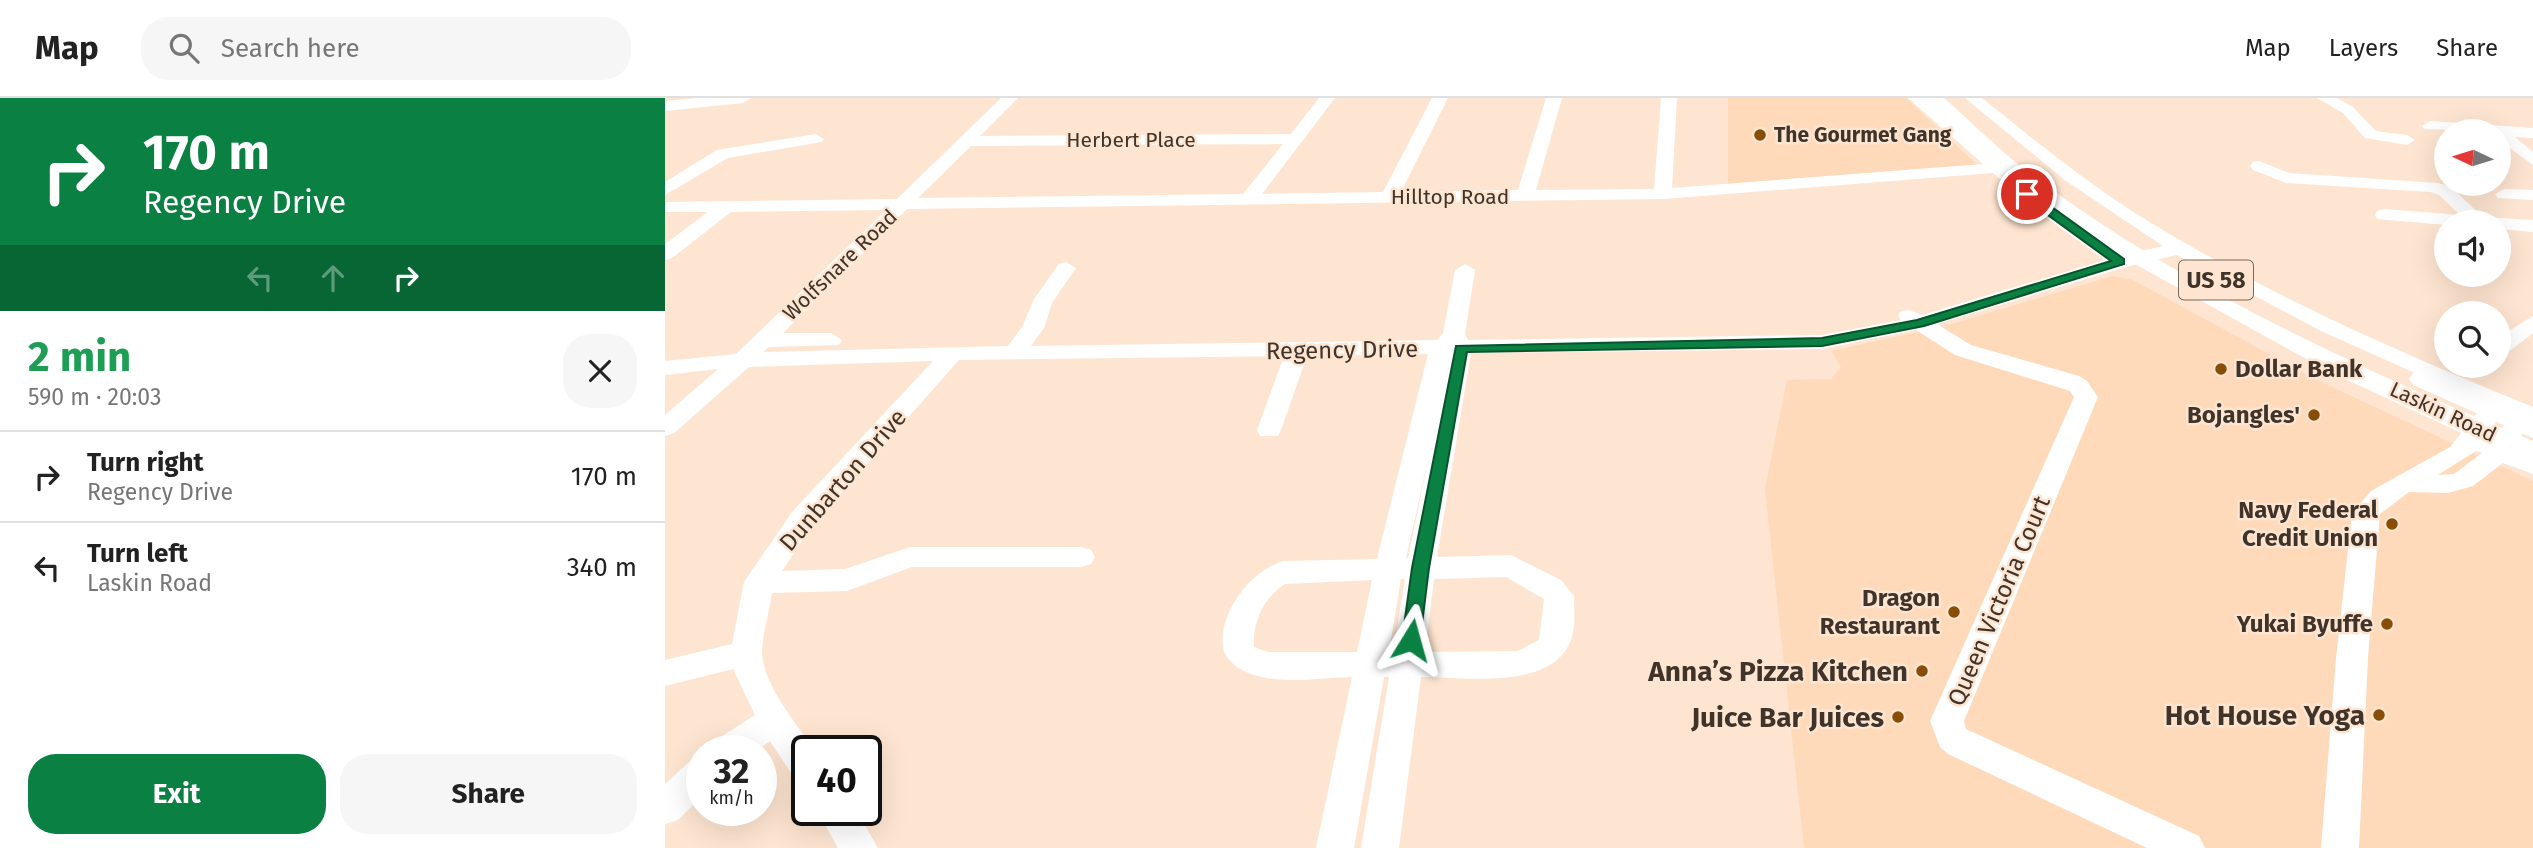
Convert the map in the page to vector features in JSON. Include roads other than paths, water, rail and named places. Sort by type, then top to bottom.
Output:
[{"type":"main road","name":"Laskin Road","points":[[1933,98],[2022,177],[2143,250],[2268,309],[2507,433]]},
{"type":"main road","name":"Laskin Road","points":[[1958,98],[2143,250]]},
{"type":"street","points":[[665,106],[743,98]]},
{"type":"street","name":"Wolfsnare Road","points":[[665,428],[764,340],[1010,98]]},
{"type":"street","points":[[1249,199],[1327,98]]},
{"type":"street","points":[[1389,197],[1440,98]]},
{"type":"street","points":[[1525,197],[1554,98]]},
{"type":"street","points":[[1663,194],[1669,98]]},
{"type":"street","name":"Laskin Road","points":[[1916,98],[1995,168],[2143,250],[2306,315],[2454,383],[2507,433],[2533,466]]},
{"type":"street","name":"Laskin Road","points":[[1973,98],[2066,173],[2143,250]]},
{"type":"street","points":[[2325,98],[2349,110],[2371,135],[2407,140]]},
{"type":"street","points":[[2430,126],[2434,126]]},
{"type":"street","points":[[2511,132],[2533,133]]},
{"type":"street","points":[[665,190],[723,154],[816,139]]},
{"type":"street","name":"Herbert Place","points":[[967,141],[1295,139]]},
{"type":"street","points":[[2511,141],[2530,155]]},
{"type":"street","points":[[2511,153],[2530,155]]},
{"type":"street","points":[[2259,166],[2286,177],[2440,189],[2464,210]]},
{"type":"street","name":"Hilltop Road","points":[[665,207],[1663,194],[1995,168]]},
{"type":"street","points":[[2511,194],[2533,195]]},
{"type":"street","points":[[665,254],[727,206]]},
{"type":"street","points":[[2384,215],[2434,218]]},
{"type":"street","points":[[2511,224],[2533,226]]},
{"type":"street","name":"Regency Drive","points":[[743,360],[1020,346],[1822,342],[2143,250]]},
{"type":"street","points":[[1020,346],[1033,328],[1041,303],[1066,268]]},
{"type":"street","points":[[1380,848],[1389,664],[1405,568],[1465,270]]},
{"type":"street","name":"Queen Victoria Court","points":[[1911,318],[1963,350],[2071,381],[2079,386],[2086,397],[1947,721],[1948,729],[1960,744],[2186,848]]},
{"type":"street","points":[[2511,339],[2533,323]]},
{"type":"street","name":"Regency Drive","points":[[764,340],[943,349]]},
{"type":"street","name":"Regency Drive","points":[[1214,344],[1298,350],[1452,344]]},
{"type":"street","name":"Dunbarton Drive","points":[[791,745],[774,720],[749,670],[746,653],[759,582],[802,519],[943,349]]},
{"type":"street","points":[[1269,430],[1298,350]]},
{"type":"street","points":[[665,368],[743,360]]},
{"type":"street","points":[[2454,383],[2460,378]]},
{"type":"street","points":[[2340,848],[2352,658],[2366,513],[2374,502],[2407,483],[2453,483],[2472,474],[2507,433]]},
{"type":"street","points":[[759,582],[848,580],[910,557],[1081,557]]},
{"type":"street","points":[[1511,566],[1557,592],[1558,632],[1551,650],[1528,661],[1389,664],[1256,663],[1242,656],[1236,642],[1250,599],[1259,587],[1274,576],[1291,570],[1511,566]]},
{"type":"street","points":[[665,673],[746,653]]},
{"type":"street","points":[[1335,848],[1389,664]]},
{"type":"street","points":[[752,735],[774,720]]},
{"type":"street","points":[[665,808],[686,788]]},
{"type":"street","points":[[845,826],[859,848]]},
{"type":"place","name":"The Gourmet Gang","points":[[1760,135]]},
{"type":"place","name":"Dollar Bank","points":[[2221,369]]},
{"type":"place","name":"Bojangles'","points":[[2314,415]]},
{"type":"place","name":"Navy Federal Credit Union","points":[[2392,524]]},
{"type":"place","name":"Dragon Restaurant","points":[[1954,612]]},
{"type":"place","name":"Yukai Byuffe","points":[[2387,624]]},
{"type":"place","name":"Anna’s Pizza Kitchen","points":[[1922,671]]},
{"type":"place","name":"Hot House Yoga","points":[[2379,715]]},
{"type":"place","name":"Juice Bar Juices","points":[[1898,717]]}]
